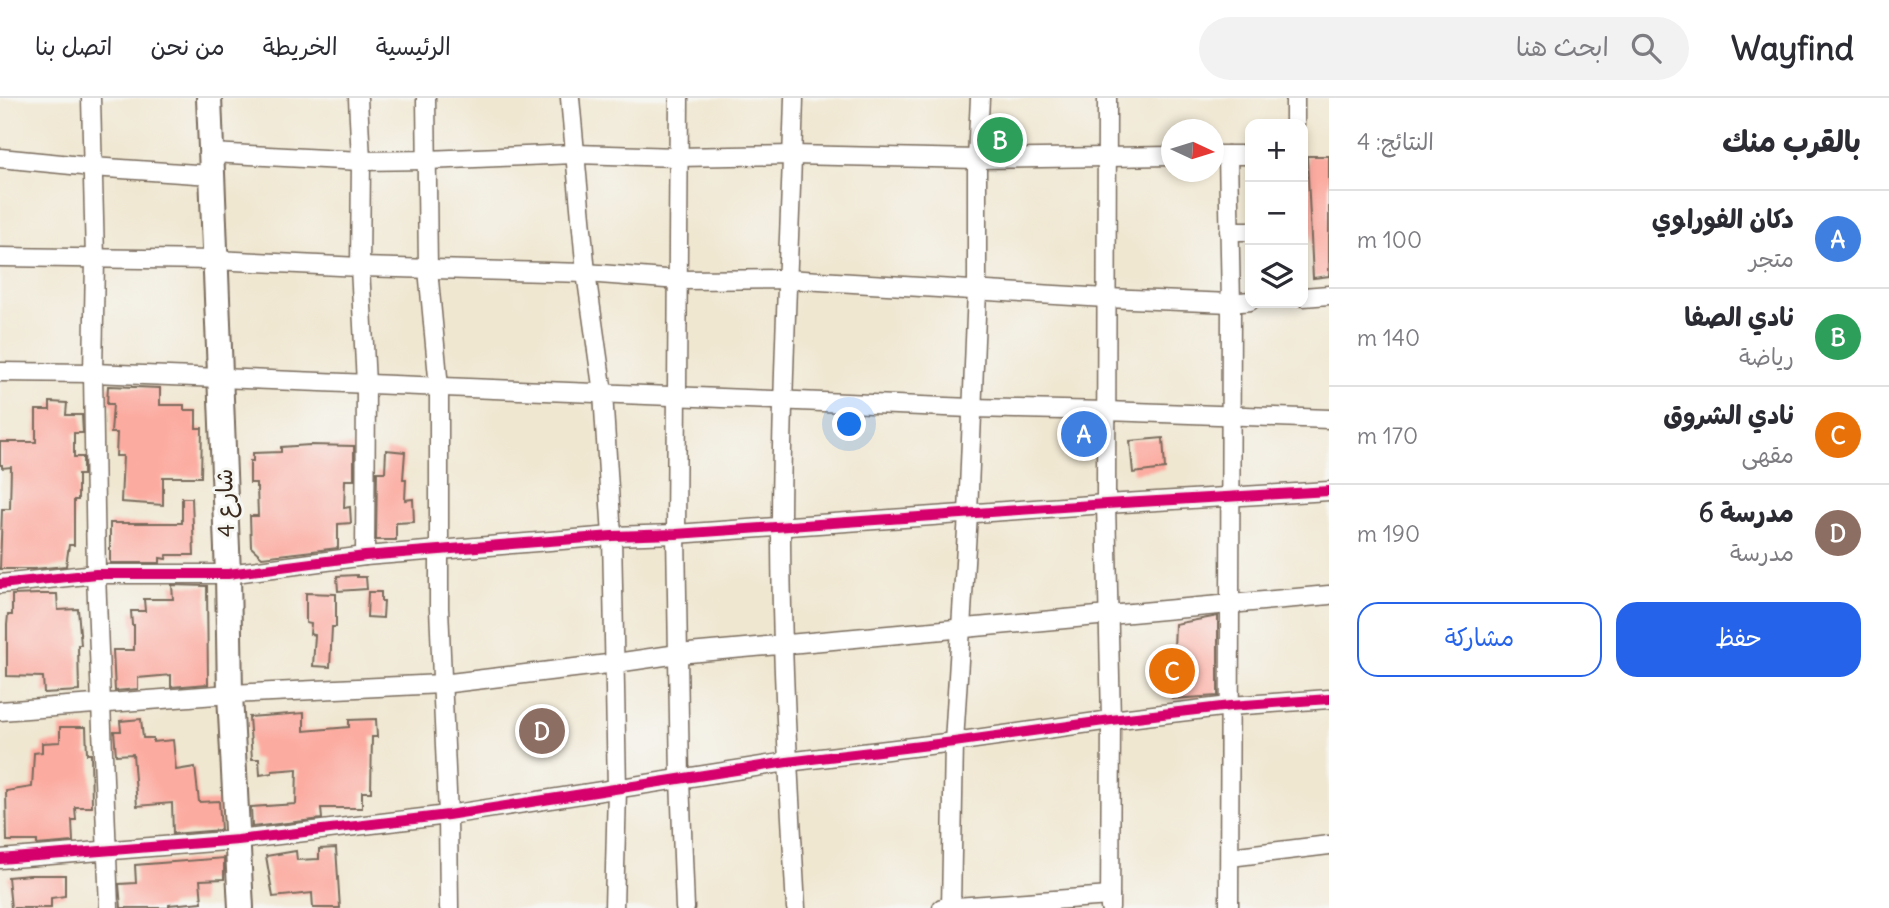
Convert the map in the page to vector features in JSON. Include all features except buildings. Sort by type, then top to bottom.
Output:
[{"type":"street","points":[[91,98],[95,260],[93,373],[96,574],[110,908]]},
{"type":"street","name":"شارع 4","points":[[209,98],[228,574],[230,694],[241,908]]},
{"type":"street","points":[[358,98],[361,161],[360,267],[366,384],[365,556]]},
{"type":"street","points":[[426,98],[428,269],[439,388],[439,550],[449,908]]},
{"type":"street","points":[[570,98],[586,273],[603,393],[612,536],[617,789],[614,908]]},
{"type":"street","points":[[680,98],[676,534],[685,908]]},
{"type":"street","points":[[794,98],[786,279],[781,527],[783,645],[796,908]]},
{"type":"street","points":[[951,908],[954,742],[968,514],[977,291],[980,98]]},
{"type":"street","points":[[942,908],[1110,902],[1111,720],[1106,504],[1107,98]]},
{"type":"street","points":[[1294,98],[1295,119]]},
{"type":"street","points":[[0,158],[92,167],[575,154],[977,159],[1161,156]]},
{"type":"street","points":[[1224,155],[1245,155]]},
{"type":"street","points":[[1224,182],[1229,231],[1231,303],[1230,908]]},
{"type":"street","points":[[1229,231],[1245,231]]},
{"type":"street","points":[[0,257],[215,260],[586,273],[679,280],[786,279],[1107,298],[1245,302]]},
{"type":"street","points":[[1308,297],[1329,295]]},
{"type":"street","points":[[0,372],[93,373],[971,408],[1329,419]]},
{"type":"street","points":[[0,584],[96,574],[228,574],[365,556],[612,536],[1329,491]]},
{"type":"street","points":[[0,711],[230,694],[442,684],[678,654],[1329,595]]},
{"type":"street","points":[[0,859],[238,840],[448,815],[788,762],[1230,706],[1329,699]]},
{"type":"street","points":[[1230,857],[1329,845]]},
{"type":"cycle path","points":[[0,584],[96,574],[228,574],[365,556],[612,536],[1329,491]]},
{"type":"cycle path","points":[[0,859],[238,840],[448,815],[787,762],[1230,706],[1329,699]]},
{"type":"place","name":"نادي الصفا","points":[[1000,140]]},
{"type":"place","name":"دكان الفوراوي","points":[[1084,434]]},
{"type":"place","name":"نادي الشروق","points":[[1172,671]]},
{"type":"place","name":"مدرسة 6","points":[[542,731]]}]
